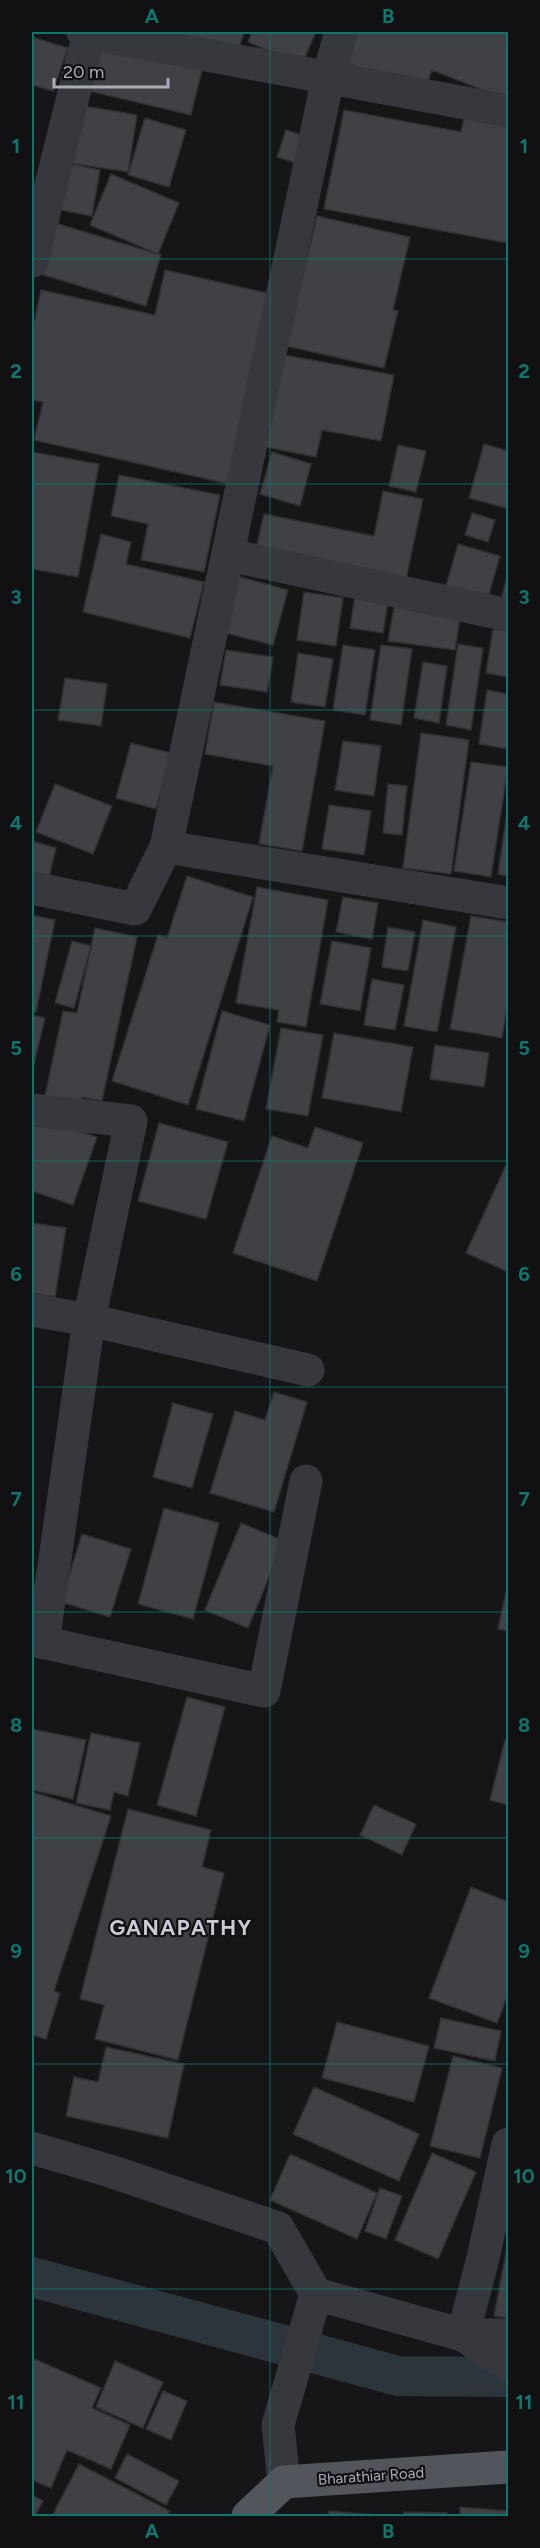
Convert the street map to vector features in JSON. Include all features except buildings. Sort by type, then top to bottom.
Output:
[{"type":"main road","name":"Bharathiar Road","points":[[284,2482],[508,2467]]},
{"type":"main road","points":[[248,2517],[284,2482]]},
{"type":"street","points":[[32,261],[86,32],[508,111]]},
{"type":"street","points":[[32,888],[135,909],[166,847],[328,78],[341,32]]},
{"type":"street","points":[[229,555],[508,615]]},
{"type":"street","points":[[166,847],[508,903]]},
{"type":"street","points":[[32,1110],[131,1121],[89,1320],[37,1642],[264,1691],[306,1480]]},
{"type":"street","points":[[32,1310],[89,1320],[308,1370]]},
{"type":"street","points":[[464,2336],[508,2144]]},
{"type":"street","points":[[32,2148],[110,2171],[278,2228],[315,2296],[278,2425],[284,2482]]},
{"type":"street","points":[[315,2296],[464,2336],[508,2335]]},
{"type":"street","points":[[464,2336],[508,2365]]},
{"type":"waterway","points":[[32,2277],[398,2376],[508,2377]]},
{"type":"district","name":"GANAPATHY","points":[[181,1927]]}]
